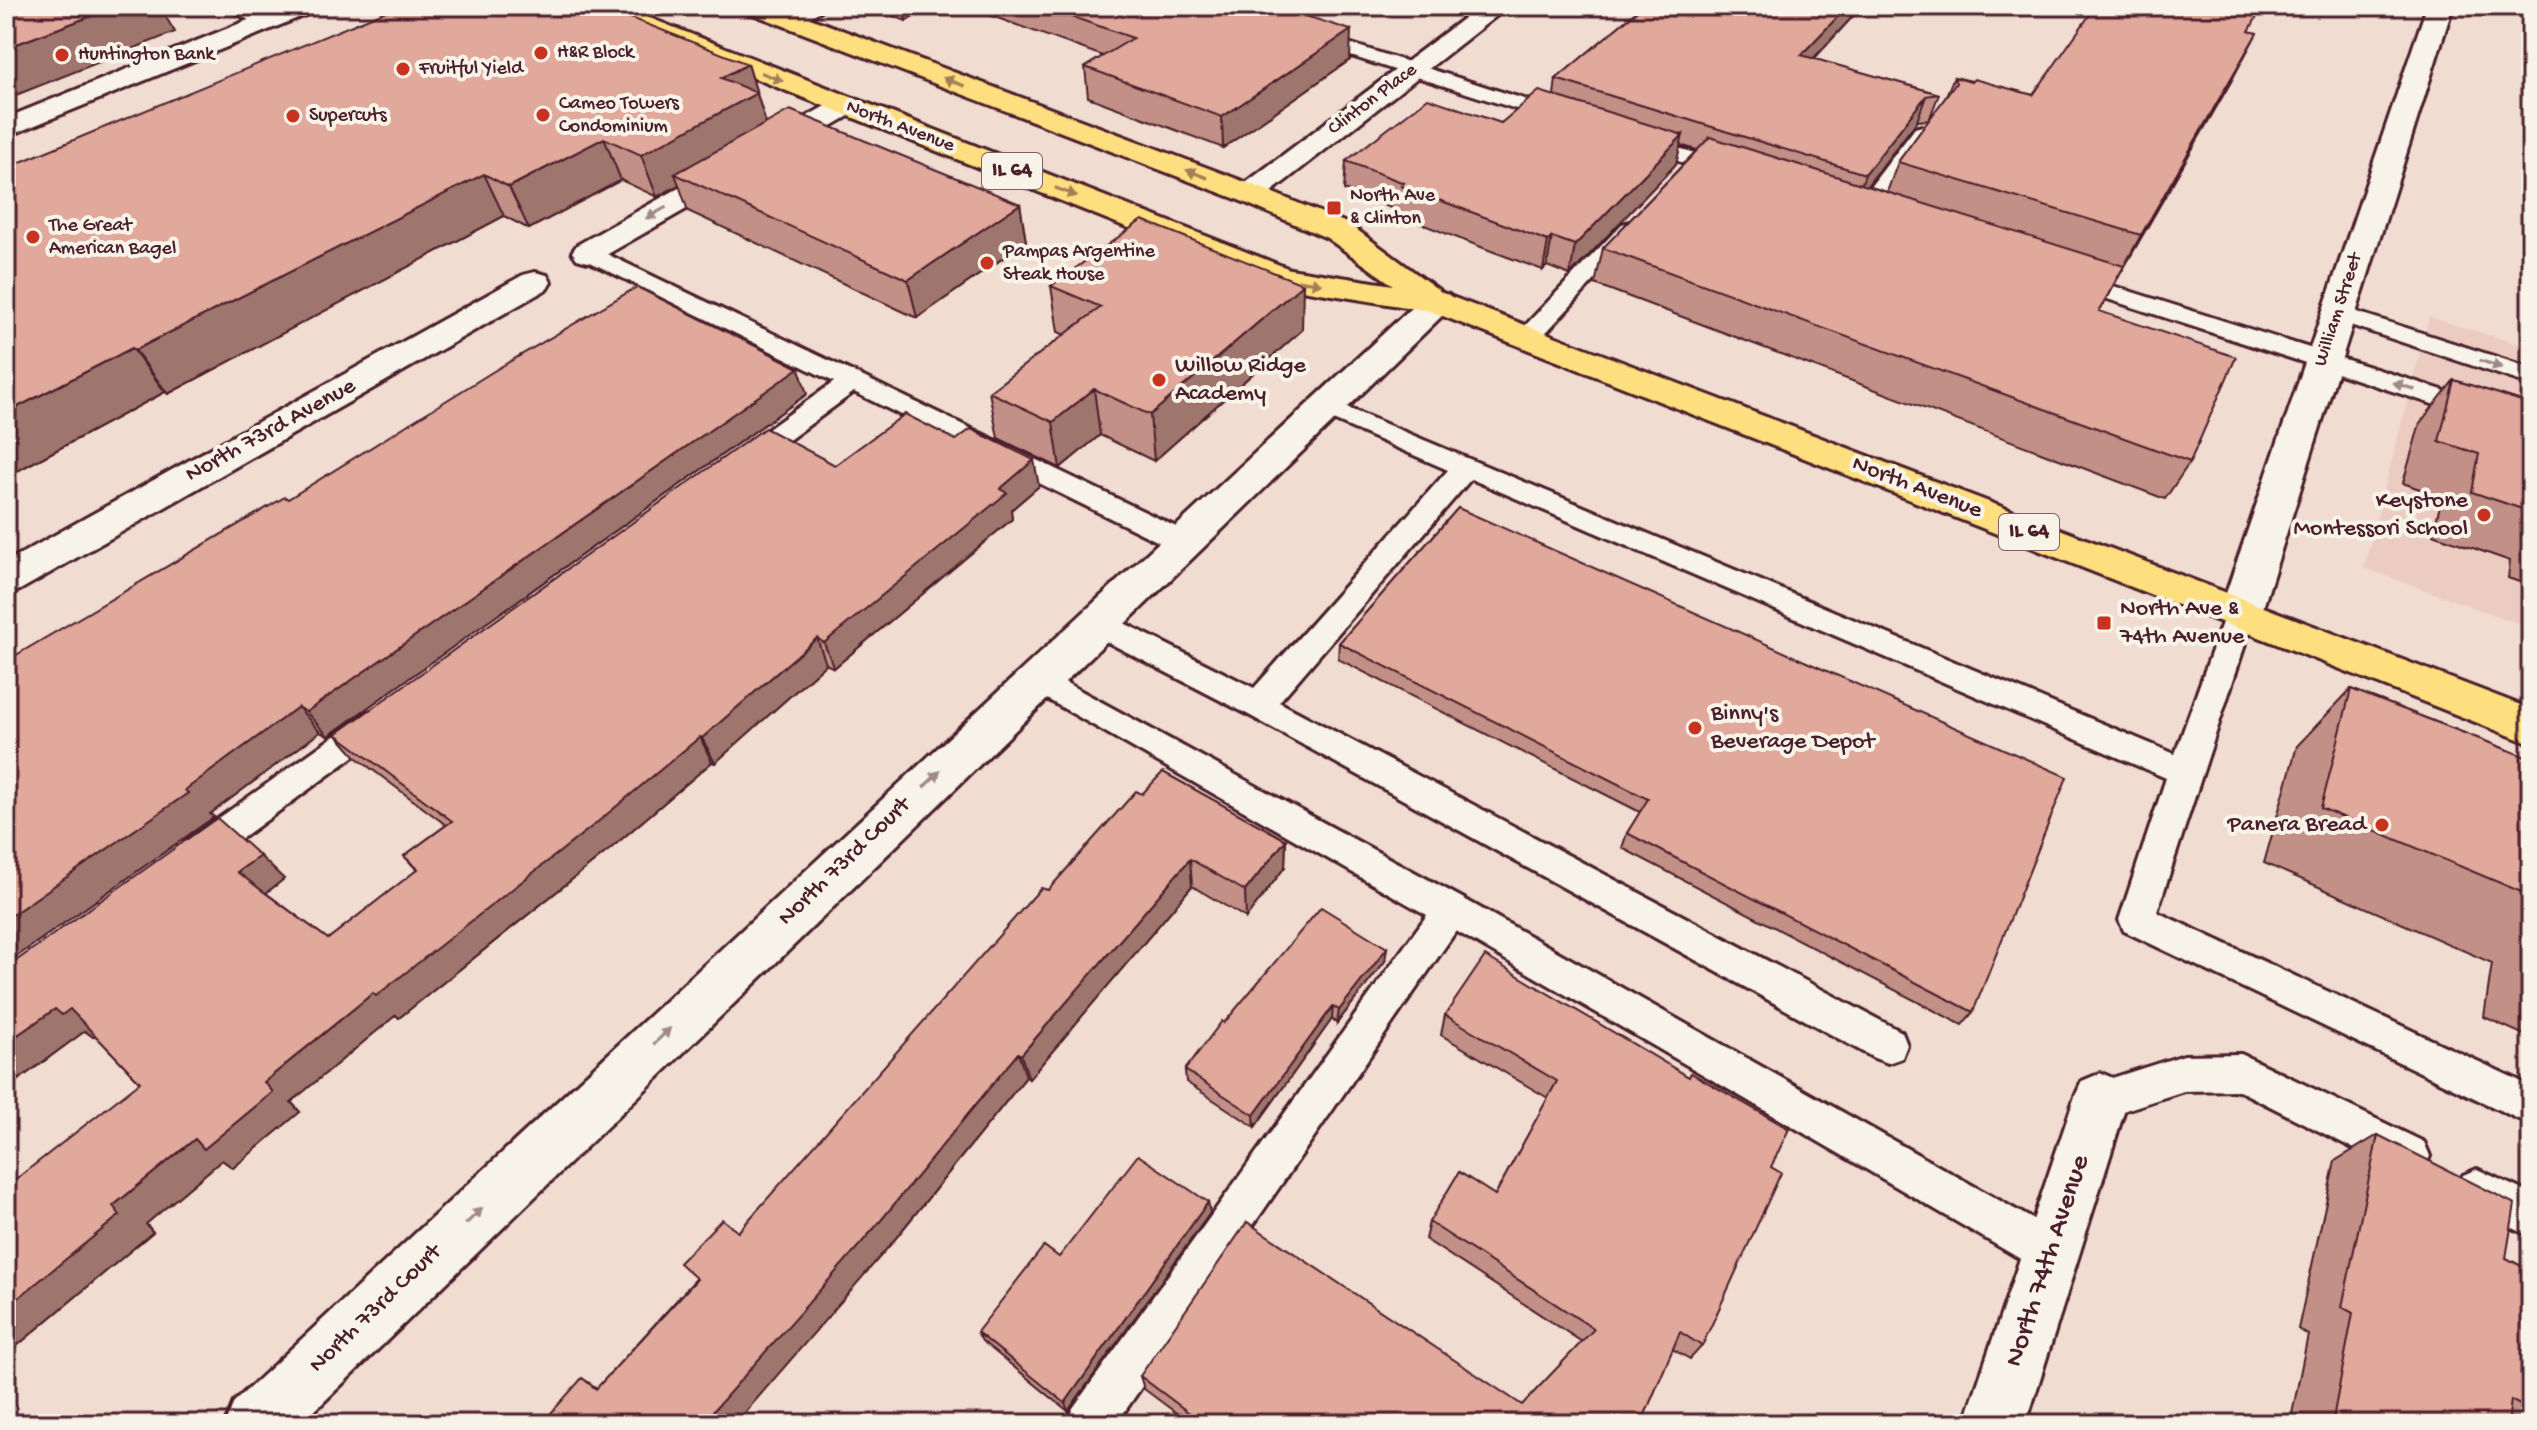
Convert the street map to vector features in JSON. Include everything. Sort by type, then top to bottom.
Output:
[{"type":"main road","name":"North Avenue","points":[[596,6],[1283,278],[1437,302],[2531,727]]},
{"type":"main road","name":"North Avenue","points":[[754,6],[1250,194],[1338,231],[1437,302]]},
{"type":"street","points":[[6,128],[306,6]]},
{"type":"street","name":"Clinton Place","points":[[1250,194],[1496,6]]},
{"type":"street","name":"William Street","points":[[2240,614],[2440,6]]},
{"type":"street","points":[[588,252],[846,106]]},
{"type":"street","name":"North 73rd Avenue","points":[[6,580],[535,282]]},
{"type":"street","name":"North 73rd Court","points":[[256,1424],[1437,302]]},
{"type":"street","name":"North 74th Avenue","points":[[1995,1424],[2101,1099]]},
{"type":"lane","points":[[232,6],[267,22]]},
{"type":"lane","points":[[792,20],[819,6]]},
{"type":"lane","points":[[1284,29],[1592,127]]},
{"type":"lane","points":[[1891,222],[1854,210],[1926,127]]},
{"type":"lane","points":[[1622,136],[1756,179]]},
{"type":"lane","points":[[1674,183],[1696,160]]},
{"type":"lane","points":[[1528,337],[1641,218]]},
{"type":"lane","points":[[588,252],[1183,542]]},
{"type":"lane","points":[[2055,274],[2531,427]]},
{"type":"lane","points":[[2338,313],[2531,377]]},
{"type":"lane","points":[[712,483],[853,381]]},
{"type":"lane","points":[[1326,407],[2185,772]]},
{"type":"lane","points":[[1258,705],[1466,467]]},
{"type":"lane","points":[[2240,614],[2137,920],[2531,1106]]},
{"type":"lane","points":[[1097,623],[1258,705],[1888,1045]]},
{"type":"lane","points":[[1037,679],[1451,910],[2051,1253]]},
{"type":"lane","points":[[173,869],[404,704]]},
{"type":"lane","points":[[1089,1424],[1451,910]]},
{"type":"lane","points":[[2101,1099],[2184,1073],[2241,1072],[2531,1216]]},
{"type":"shaded area","points":[[2429,317],[2531,348],[2531,628],[2364,568]]},
{"type":"building","points":[[6,6],[118,6],[6,48]]},
{"type":"building","points":[[398,6],[601,6],[748,64],[721,78],[757,93],[641,155],[604,138],[509,187],[484,174],[6,413],[6,168]]},
{"type":"building","points":[[1041,6],[1274,6],[1351,30],[1222,117],[1085,67],[1133,38]]},
{"type":"building","points":[[1643,6],[1848,6],[1801,55],[1939,94],[1926,96],[1865,174],[1556,79]]},
{"type":"building","points":[[2096,6],[2263,6],[2249,31],[2257,33],[2141,235],[1898,162],[1956,83],[1954,77],[1971,82],[1974,79],[2033,95]]},
{"type":"building","points":[[1539,91],[1683,135],[1575,245],[1552,237],[1548,241],[1401,186],[1404,183],[1346,161],[1428,98],[1501,123]]},
{"type":"building","points":[[790,110],[1020,204],[908,280],[675,174]]},
{"type":"building","points":[[1710,137],[2124,266],[2099,311],[2236,357],[2190,462],[1603,248]]},
{"type":"building","points":[[1142,220],[1303,284],[1150,415],[1094,389],[1053,422],[989,392],[1101,307],[1051,286]]},
{"type":"building","points":[[637,287],[799,368],[306,712],[298,707],[185,790],[188,793],[6,919],[6,661],[285,497],[288,499],[497,369]]},
{"type":"building","points":[[2454,380],[2531,404],[2531,512],[2472,492],[2479,454],[2439,441]]},
{"type":"building","points":[[905,414],[956,440],[971,429],[1034,460],[1000,489],[1007,493],[824,643],[817,638],[702,738],[594,825],[376,996],[373,993],[264,1082],[273,1092],[204,1149],[195,1139],[113,1206],[120,1215],[6,1308],[6,1187],[140,1082],[70,1009],[62,1015],[55,1009],[6,1043],[6,968],[217,818],[260,856],[237,872],[328,939],[418,869],[404,856],[452,821],[336,734],[765,428],[835,465]]},
{"type":"building","name":"Binny's Beverage Depot","points":[[1458,508],[2067,777],[1973,1012],[1627,833],[1648,799],[1339,643]]},
{"type":"building","points":[[2351,689],[2531,759],[2531,896],[2321,808]]},
{"type":"building","points":[[1163,772],[1286,840],[1245,891],[1190,859],[1021,1055],[1018,1053],[878,1224],[709,1416],[717,1424],[547,1424],[544,1421],[582,1378],[596,1389],[697,1279],[679,1263],[722,1219],[738,1232],[1041,888],[1048,890],[1136,791],[1142,794]]},
{"type":"building","points":[[1321,907],[1387,948],[1339,1010],[1333,1006],[1254,1115],[1185,1070],[1222,1021],[1224,1023]]},
{"type":"building","points":[[1485,956],[1689,1077],[1691,1073],[1789,1129],[1771,1167],[1781,1173],[1702,1346],[1680,1332],[1641,1424],[1204,1424],[1140,1376],[1247,1222],[1522,1405],[1594,1329],[1429,1222],[1459,1172],[1495,1195],[1557,1081],[1445,1015]]},
{"type":"building","points":[[2378,1135],[2515,1204],[2506,1258],[2531,1271],[2531,1411],[2511,1400],[2508,1424],[2332,1424],[2353,1313],[2342,1307]]},
{"type":"building","points":[[1138,1155],[1208,1202],[1065,1403],[977,1332],[1044,1246],[1059,1257]]},
{"type":"place","name":"H&R Block","points":[[541,53]]},
{"type":"place","name":"Huntington Bank","points":[[62,55]]},
{"type":"place","name":"Fruitful Yield","points":[[403,69]]},
{"type":"place","name":"Cameo Towers Condominium","points":[[543,115]]},
{"type":"place","name":"Supercuts","points":[[293,116]]},
{"type":"place","name":"North Ave & Clinton","points":[[1334,208]]},
{"type":"place","name":"The Great American Bagel","points":[[33,237]]},
{"type":"place","name":"Pampas Argentine Steak House","points":[[987,263]]},
{"type":"place","name":"Willow Ridge Academy","points":[[1159,380]]},
{"type":"place","name":"Keystone Montessori School","points":[[2484,515]]},
{"type":"place","name":"North Ave & 74th Avenue","points":[[2104,623]]},
{"type":"place","name":"Binny's Beverage Depot","points":[[1695,728]]},
{"type":"place","name":"Panera Bread","points":[[2382,825]]}]
